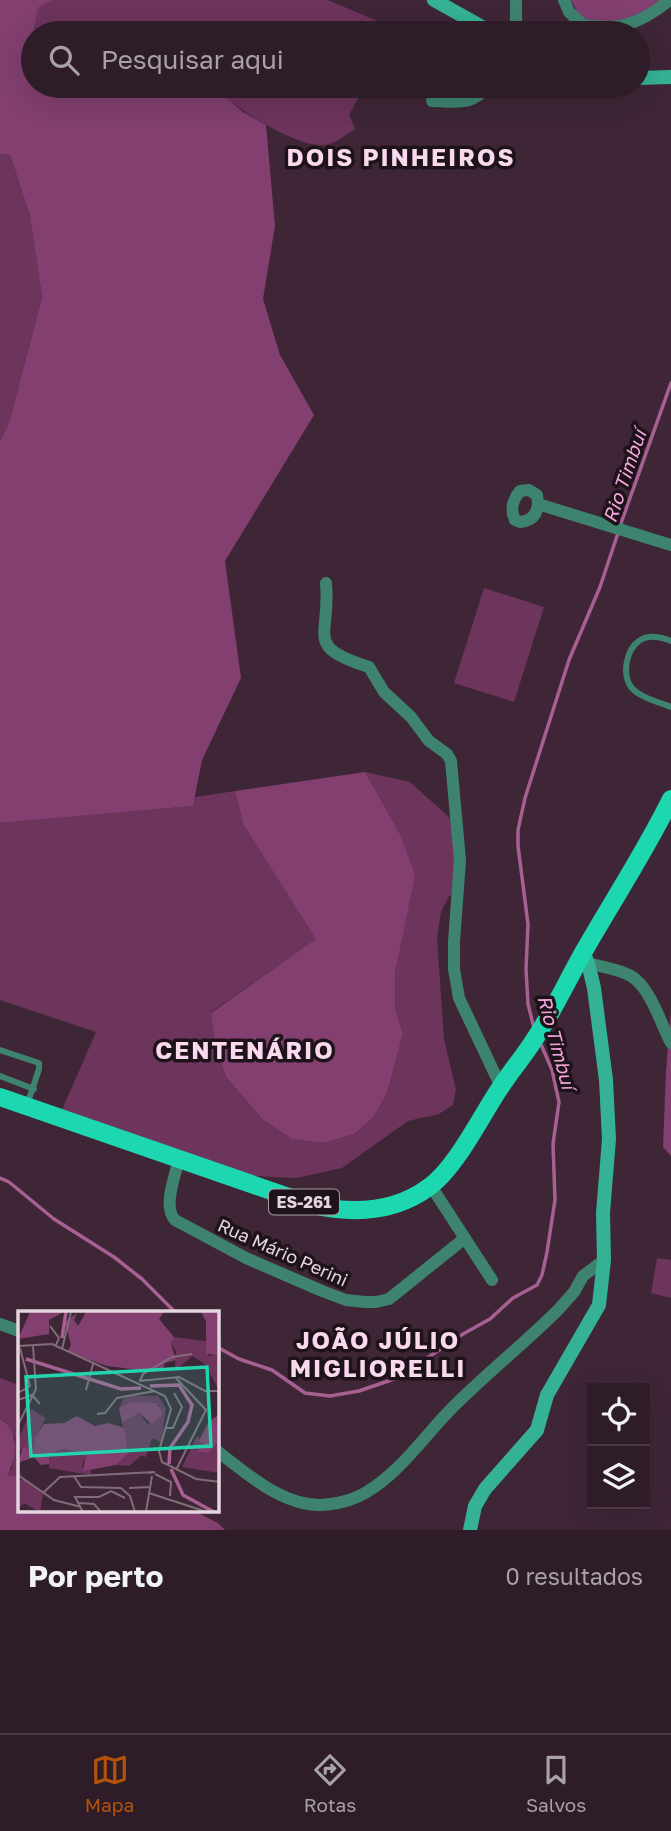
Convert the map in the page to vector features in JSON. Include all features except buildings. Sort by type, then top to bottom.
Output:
[{"type":"main road","name":"ES-261","points":[[0,1097],[312,1205],[337,1210],[369,1210],[416,1195],[431,1186],[451,1163],[500,1087],[534,1041],[586,958],[671,799]]},
{"type":"street","points":[[434,0],[472,21]]},
{"type":"street","points":[[516,0],[516,21]]},
{"type":"street","points":[[564,0],[569,12],[579,21]]},
{"type":"street","points":[[640,21],[670,0]]},
{"type":"street","points":[[650,78],[671,77]]},
{"type":"street","points":[[432,101],[471,101],[476,98]]},
{"type":"street","points":[[538,504],[671,545]]},
{"type":"street","points":[[326,583],[327,608],[323,634],[326,645],[340,657],[369,667],[384,692],[411,717],[429,741],[447,754],[452,769],[460,860],[454,969],[459,998],[500,1087]]},
{"type":"street","points":[[586,958],[632,976],[640,984],[671,1043]]},
{"type":"street","points":[[470,1530],[475,1506],[485,1489],[537,1430],[547,1395],[591,1322],[598,1305],[604,1260],[603,1213],[608,1139],[606,1080],[586,958]]},
{"type":"street","name":"Rua Mário Perini","points":[[179,1158],[169,1204],[170,1212],[176,1220],[246,1258],[346,1300],[376,1302],[389,1299],[465,1238]]},
{"type":"street","points":[[431,1186],[492,1280]]},
{"type":"street","points":[[219,1453],[266,1488],[290,1499],[310,1504],[327,1504],[343,1502],[365,1492],[391,1473],[454,1406],[559,1309],[574,1292],[583,1276],[604,1260]]},
{"type":"street","points":[[0,1324],[18,1331]]},
{"type":"lane","points":[[671,641],[651,637],[639,640],[627,661],[631,687],[641,695],[671,707]]},
{"type":"lane","points":[[0,1050],[39,1063],[34,1089],[26,1106]]},
{"type":"lane","points":[[0,1076],[34,1089]]},
{"type":"shaded area","points":[[0,0],[53,0],[38,8],[36,21],[21,21],[21,98],[226,98],[243,112],[266,125],[275,226],[263,299],[280,355],[314,415],[225,561],[241,678],[202,760],[193,806],[0,823],[0,441],[9,424],[42,297],[30,216],[10,155],[0,154]]},
{"type":"shaded area","points":[[53,0],[328,0],[377,21],[36,21],[38,8]]},
{"type":"shaded area","points":[[571,0],[664,0],[627,21],[581,20]]},
{"type":"shaded area","points":[[227,98],[358,98],[349,115],[355,129],[326,145],[299,140],[282,133]]},
{"type":"shaded area","points":[[0,154],[10,155],[30,216],[42,297],[9,425],[0,441]]},
{"type":"shaded area","points":[[484,588],[544,607],[514,702],[454,683]]},
{"type":"shaded area","points":[[365,772],[410,782],[450,818],[459,852],[460,892],[449,896],[441,912],[437,938],[444,1039],[456,1090],[453,1105],[439,1114],[408,1121],[342,1168],[296,1178],[235,1175],[61,1112],[96,1032],[0,1000],[0,823],[192,806],[195,797],[235,791],[243,824],[317,939],[211,1012],[215,1045],[226,1077],[263,1120],[292,1139],[325,1143],[354,1134],[373,1118],[387,1093],[403,1034],[395,1007],[395,973],[402,934],[400,834]]},
{"type":"shaded area","points":[[365,772],[400,834],[415,875],[395,973],[395,1007],[403,1034],[387,1093],[373,1118],[354,1134],[325,1143],[292,1139],[263,1120],[226,1077],[215,1045],[211,1013],[316,939],[243,824],[235,791]]},
{"type":"shaded area","points":[[671,1011],[671,1156],[663,1147]]},
{"type":"shaded area","points":[[657,1258],[671,1260],[671,1298],[651,1293]]},
{"type":"shaded area","points":[[0,1378],[18,1385],[18,1476],[6,1476],[12,1468],[15,1438],[0,1419]]},
{"type":"shaded area","points":[[0,1419],[14,1437],[13,1461],[7,1476],[18,1476],[18,1512],[196,1512],[218,1523],[225,1530],[0,1530]]},
{"type":"waterway","name":"Rio Timbuí","points":[[620,526],[671,383]]},
{"type":"waterway","name":"Rio Timbuí","points":[[534,1028],[528,1004],[528,924],[518,830],[525,798],[569,660],[600,587],[618,533]]},
{"type":"waterway","name":"Rio Timbuí","points":[[219,1348],[239,1359],[272,1370],[305,1393],[330,1396],[359,1391],[397,1378],[490,1319],[513,1298],[537,1285],[547,1252],[555,1200],[553,1144],[559,1102],[552,1070],[540,1042]]},
{"type":"waterway","name":"Rio Timbuí","points":[[0,1178],[9,1182],[54,1219],[114,1257],[142,1279],[174,1311]]},
{"type":"district","name":"DOIS PINHEIROS","points":[[401,156]]},
{"type":"district","name":"CENTENÁRIO","points":[[245,1049]]},
{"type":"district","name":"JOÃO JÚLIO MIGLIORELLI","points":[[378,1353]]}]
